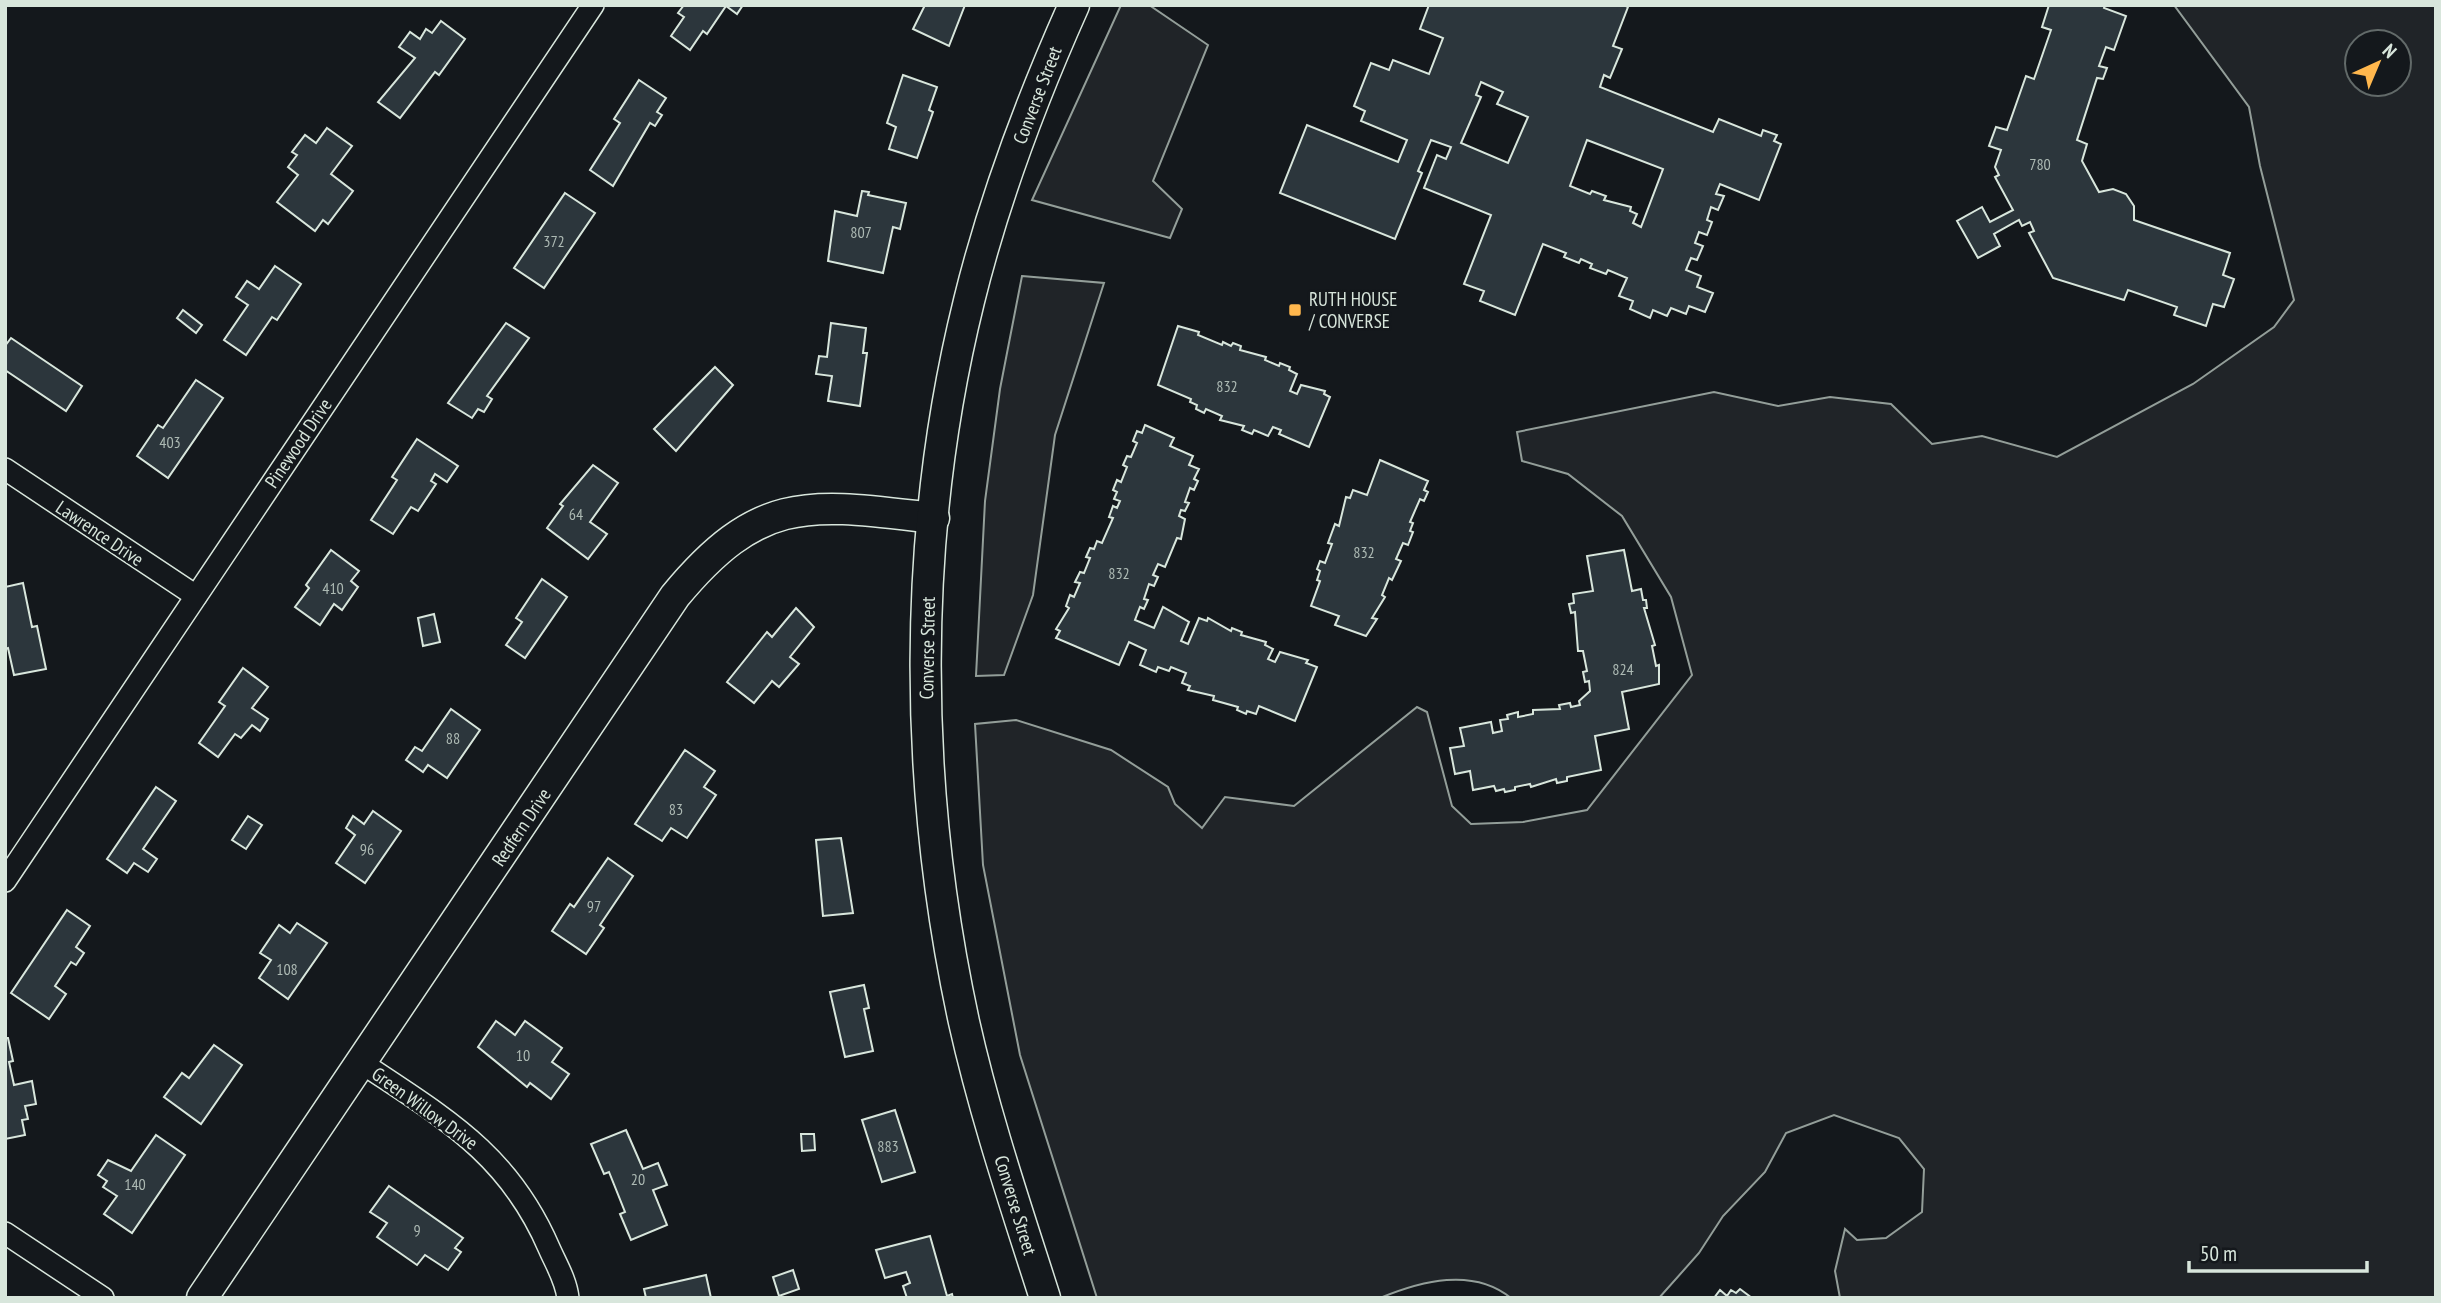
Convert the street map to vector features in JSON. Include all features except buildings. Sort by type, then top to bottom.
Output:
[{"type":"main road","name":"Converse Street","points":[[1045,1298],[974,1062],[940,884],[930,788],[925,680],[934,518],[944,432],[968,302],[1006,173],[1074,5]]},
{"type":"main road","name":"Redfern Drive","points":[[202,1298],[675,596],[704,562],[732,537],[764,520],[793,511],[827,507],[934,518]]},
{"type":"street","name":"Pinewood Drive","points":[[5,881],[593,5]]},
{"type":"street","name":"Lawrence Drive","points":[[5,469],[196,596]]},
{"type":"street","name":"Green Willow Drive","points":[[362,1063],[458,1127],[499,1165],[536,1217],[568,1298]]},
{"type":"street","points":[[5,1233],[103,1298]]},
{"type":"shaded area","points":[[1121,5],[1149,5],[1208,45],[1153,181],[1182,209],[1170,238],[1032,200]]},
{"type":"shaded area","points":[[2174,5],[2436,5],[2436,1298],[1840,1298],[1835,1271],[1845,1229],[1857,1240],[1886,1238],[1922,1212],[1924,1169],[1899,1138],[1834,1115],[1786,1133],[1765,1172],[1723,1216],[1699,1253],[1659,1298],[1511,1298],[1496,1288],[1480,1283],[1447,1280],[1412,1286],[1380,1298],[1097,1298],[1020,1055],[983,865],[975,724],[1016,720],[1111,750],[1168,787],[1175,804],[1202,828],[1225,797],[1294,806],[1417,707],[1427,712],[1452,806],[1471,824],[1523,822],[1587,810],[1692,675],[1671,597],[1622,516],[1568,474],[1522,461],[1517,432],[1714,392],[1778,406],[1830,397],[1891,404],[1932,444],[1982,436],[2057,457],[2193,384],[2274,327],[2294,300],[2260,166],[2249,107]]},
{"type":"shaded area","points":[[1022,276],[1104,283],[1055,435],[1033,595],[1004,675],[976,676],[985,501],[1000,389]]},
{"type":"place","name":"RUTH HOUSE / CONVERSE","points":[[1295,310]]}]
